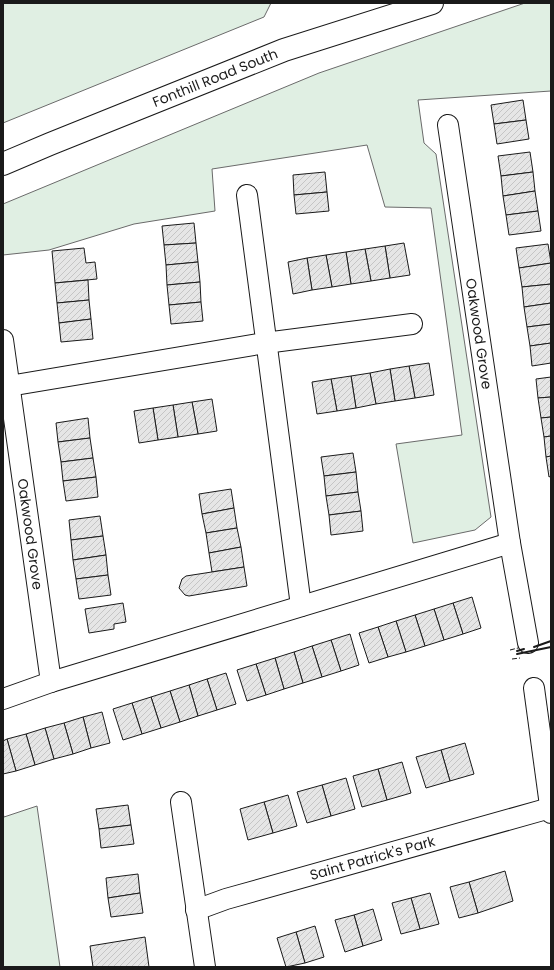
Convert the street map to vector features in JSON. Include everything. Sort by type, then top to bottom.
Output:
[{"type":"main road","name":"Fonthill Road South","points":[[3,164],[284,50],[432,3]]},
{"type":"street","name":"Oakwood Grove","points":[[448,125],[510,543],[528,643]]},
{"type":"street","points":[[246,195],[301,606]]},
{"type":"street","points":[[9,386],[265,343],[412,324]]},
{"type":"street","name":"Oakwood Grove","points":[[3,340],[52,682]]},
{"type":"street","points":[[3,699],[52,682],[510,543]]},
{"type":"street","points":[[534,688],[551,811]]},
{"type":"street","points":[[181,802],[205,967]]},
{"type":"street","name":"Saint Patrick's Park","points":[[196,910],[226,899],[551,811]]},
{"type":"green space","points":[[3,3],[271,3],[264,17],[3,123]]},
{"type":"green space","points":[[525,3],[551,3],[551,91],[418,100],[424,143],[436,154],[491,517],[475,530],[413,543],[396,444],[462,435],[431,208],[385,207],[367,145],[212,169],[215,211],[134,224],[49,250],[3,255],[3,204],[319,73]]},
{"type":"green space","points":[[37,806],[60,967],[3,967],[3,813],[4,817]]},
{"type":"building","points":[[523,100],[526,120],[494,124],[491,105]]},
{"type":"building","points":[[526,120],[529,139],[497,144],[494,124]]},
{"type":"building","points":[[530,152],[533,172],[501,176],[498,156]]},
{"type":"building","points":[[325,172],[327,192],[294,195],[293,175]]},
{"type":"building","points":[[533,172],[535,191],[503,196],[501,176]]},
{"type":"building","points":[[535,191],[538,211],[506,215],[503,196]]},
{"type":"building","points":[[327,192],[329,211],[296,214],[294,195]]},
{"type":"building","points":[[538,211],[541,231],[509,235],[506,215]]},
{"type":"building","points":[[194,223],[196,243],[164,245],[162,226]]},
{"type":"building","points":[[196,243],[198,262],[166,265],[164,245]]},
{"type":"building","points":[[404,243],[410,275],[390,278],[385,246]]},
{"type":"building","points":[[548,244],[551,263],[519,268],[516,248]]},
{"type":"building","points":[[385,246],[390,278],[371,281],[365,249]]},
{"type":"building","points":[[84,248],[86,263],[95,262],[97,279],[55,283],[52,251]]},
{"type":"building","points":[[365,249],[371,281],[351,284],[346,252]]},
{"type":"building","points":[[346,252],[351,284],[332,287],[326,255]]},
{"type":"building","points":[[326,255],[332,287],[312,290],[307,258]]},
{"type":"building","points":[[307,258],[312,290],[293,294],[288,262]]},
{"type":"building","points":[[198,262],[200,282],[167,285],[166,265]]},
{"type":"building","points":[[551,263],[551,284],[522,287],[519,268]]},
{"type":"building","points":[[88,280],[89,300],[57,303],[55,283]]},
{"type":"building","points":[[200,282],[201,302],[169,305],[167,285]]},
{"type":"building","points":[[551,284],[551,303],[524,307],[522,287]]},
{"type":"building","points":[[89,300],[91,319],[59,323],[57,303]]},
{"type":"building","points":[[201,302],[203,321],[171,324],[169,305]]},
{"type":"building","points":[[551,303],[551,324],[527,327],[524,307]]},
{"type":"building","points":[[91,319],[93,339],[61,342],[59,323]]},
{"type":"building","points":[[551,324],[551,343],[530,346],[527,327]]},
{"type":"building","points":[[551,343],[551,363],[532,366],[530,346]]},
{"type":"building","points":[[429,363],[434,395],[415,398],[409,366]]},
{"type":"building","points":[[409,366],[415,398],[395,401],[390,369]]},
{"type":"building","points":[[390,369],[395,401],[376,404],[370,373]]},
{"type":"building","points":[[370,373],[376,404],[356,408],[351,376]]},
{"type":"building","points":[[351,376],[356,408],[337,411],[331,379]]},
{"type":"building","points":[[551,377],[551,397],[538,398],[536,379]]},
{"type":"building","points":[[331,379],[337,411],[317,414],[312,382]]},
{"type":"building","points":[[551,397],[551,417],[541,418],[538,398]]},
{"type":"building","points":[[212,399],[217,431],[198,434],[192,402]]},
{"type":"building","points":[[192,402],[198,434],[178,437],[173,405]]},
{"type":"building","points":[[173,405],[178,437],[158,440],[153,408]]},
{"type":"building","points":[[153,408],[158,440],[139,443],[134,411]]},
{"type":"building","points":[[551,417],[551,436],[544,437],[541,418]]},
{"type":"building","points":[[88,418],[90,438],[58,442],[56,423]]},
{"type":"building","points":[[551,436],[551,456],[546,457],[544,437]]},
{"type":"building","points":[[90,438],[93,458],[61,462],[58,442]]},
{"type":"building","points":[[353,453],[356,472],[324,476],[321,457]]},
{"type":"building","points":[[551,456],[551,476],[549,477],[546,457]]},
{"type":"building","points":[[93,458],[96,477],[63,481],[61,462]]},
{"type":"building","points":[[356,472],[358,492],[326,496],[324,476]]},
{"type":"building","points":[[96,477],[98,497],[66,501],[63,481]]},
{"type":"building","points":[[231,489],[234,508],[202,514],[199,494]]},
{"type":"building","points":[[358,492],[361,511],[329,515],[326,496]]},
{"type":"building","points":[[234,508],[237,528],[206,533],[202,514]]},
{"type":"building","points":[[361,511],[363,531],[331,535],[329,515]]},
{"type":"building","points":[[100,516],[103,536],[71,540],[69,520]]},
{"type":"building","points":[[237,528],[241,547],[209,553],[206,533]]},
{"type":"building","points":[[103,536],[106,555],[73,560],[71,540]]},
{"type":"building","points":[[241,547],[244,567],[212,572],[209,553]]},
{"type":"building","points":[[106,555],[108,575],[76,579],[73,560]]},
{"type":"building","points":[[244,567],[247,586],[189,596],[185,595],[179,588],[182,579],[186,576]]},
{"type":"building","points":[[108,575],[111,595],[79,599],[76,579]]},
{"type":"building","points":[[472,597],[481,628],[463,634],[453,603]]},
{"type":"building","points":[[123,603],[126,622],[114,624],[114,629],[89,633],[85,609]]},
{"type":"building","points":[[453,603],[463,634],[444,640],[434,609]]},
{"type":"building","points":[[434,609],[444,640],[425,646],[415,615]]},
{"type":"building","points":[[415,615],[425,646],[406,652],[396,621]]},
{"type":"building","points":[[396,621],[406,652],[388,657],[378,627]]},
{"type":"building","points":[[378,627],[388,657],[369,663],[359,633]]},
{"type":"building","points":[[350,634],[359,665],[341,671],[331,640]]},
{"type":"building","points":[[331,640],[341,671],[322,677],[312,646]]},
{"type":"building","points":[[312,646],[322,677],[303,683],[294,652]]},
{"type":"building","points":[[294,652],[303,683],[284,689],[275,658]]},
{"type":"building","points":[[275,658],[284,689],[266,695],[256,664]]},
{"type":"building","points":[[256,664],[266,695],[247,701],[237,670]]},
{"type":"building","points":[[226,673],[236,704],[217,710],[207,679]]},
{"type":"building","points":[[207,679],[217,710],[198,716],[189,685]]},
{"type":"building","points":[[189,685],[198,716],[180,722],[170,691]]},
{"type":"building","points":[[170,691],[180,722],[161,728],[151,697]]},
{"type":"building","points":[[151,697],[161,728],[142,734],[132,703]]},
{"type":"building","points":[[132,703],[142,734],[123,740],[113,709]]},
{"type":"building","points":[[102,712],[110,743],[91,748],[83,717]]},
{"type":"building","points":[[83,717],[91,748],[73,754],[64,723]]},
{"type":"building","points":[[64,723],[73,754],[54,759],[45,728]]},
{"type":"building","points":[[45,728],[54,759],[35,765],[26,734]]},
{"type":"building","points":[[26,734],[35,765],[16,771],[7,739]]},
{"type":"building","points":[[7,739],[16,771],[3,774],[3,741]]},
{"type":"building","points":[[465,743],[474,774],[450,781],[441,750]]},
{"type":"building","points":[[441,750],[450,781],[426,788],[416,757]]},
{"type":"building","points":[[402,762],[411,793],[387,800],[378,769]]},
{"type":"building","points":[[378,769],[387,800],[362,807],[353,776]]},
{"type":"building","points":[[346,778],[355,809],[331,816],[322,785]]},
{"type":"building","points":[[322,785],[331,816],[307,823],[297,792]]},
{"type":"building","points":[[288,795],[297,826],[273,833],[264,802]]},
{"type":"building","points":[[264,802],[273,833],[248,840],[240,809]]},
{"type":"building","points":[[128,805],[131,825],[99,829],[96,809]]},
{"type":"building","points":[[131,825],[134,844],[101,848],[99,829]]},
{"type":"building","points":[[505,871],[513,901],[478,913],[469,882]]},
{"type":"building","points":[[138,874],[140,893],[108,898],[106,878]]},
{"type":"building","points":[[469,882],[478,913],[459,918],[450,887]]},
{"type":"building","points":[[140,893],[143,913],[111,917],[108,898]]},
{"type":"building","points":[[430,893],[439,924],[420,929],[411,898]]},
{"type":"building","points":[[411,898],[420,929],[401,934],[392,903]]},
{"type":"building","points":[[373,909],[382,940],[363,946],[354,915]]},
{"type":"building","points":[[354,915],[363,946],[345,952],[335,920]]},
{"type":"building","points":[[315,926],[324,957],[305,963],[296,932]]},
{"type":"building","points":[[296,932],[305,963],[286,967],[277,938]]},
{"type":"building","points":[[145,937],[149,967],[93,967],[90,946]]},
{"type":"fence","points":[[510,650],[518,648]]},
{"type":"fence","points":[[512,659],[520,658]]},
{"type":"wall","points":[[534,647],[551,641]]},
{"type":"wall","points":[[517,654],[551,647]]},
{"type":"wall","points":[[517,651],[524,649]]}]
